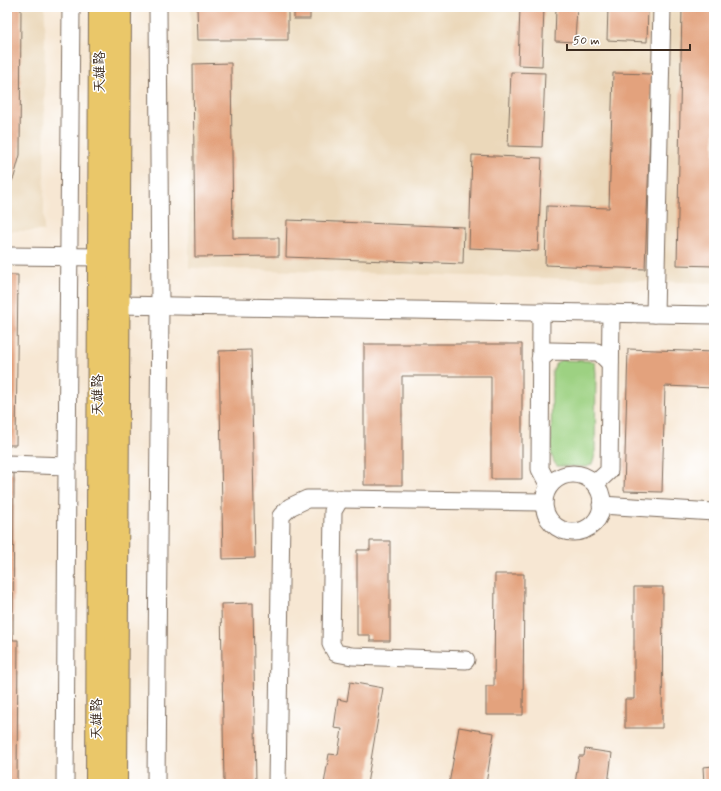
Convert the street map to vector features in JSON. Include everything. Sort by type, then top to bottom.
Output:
[{"type":"main road","name":"天雄路","points":[[96,784],[100,7]]},
{"type":"main road","name":"天雄路","points":[[116,784],[120,7]]},
{"type":"street","points":[[65,784],[71,7]]},
{"type":"street","points":[[156,784],[160,305],[158,7]]},
{"type":"street","points":[[655,314],[662,7]]},
{"type":"street","points":[[7,256],[99,257]]},
{"type":"street","points":[[119,304],[714,315]]},
{"type":"street","points":[[540,312],[540,469],[547,494],[545,510],[548,517],[560,528],[568,531],[577,531],[585,529],[592,524],[598,517],[601,509],[602,500],[595,484],[588,478],[580,475],[571,474],[559,478],[547,494]]},
{"type":"street","points":[[595,484],[608,471],[611,313]]},
{"type":"street","points":[[540,359],[550,351],[597,352],[610,363]]},
{"type":"street","points":[[7,464],[67,466]]},
{"type":"street","points":[[277,784],[281,516],[290,507],[307,499],[547,494]]},
{"type":"street","points":[[340,499],[333,511],[332,644],[336,653],[352,656],[466,660]]},
{"type":"street","points":[[601,505],[714,512]]},
{"type":"shaded area","points":[[7,7],[45,7],[44,231],[7,231]]},
{"type":"shaded area","points":[[191,7],[714,7],[714,283],[189,268]]},
{"type":"green space","points":[[561,360],[591,361],[595,363],[595,455],[592,464],[587,467],[557,466],[551,454],[552,372],[556,363]]},
{"type":"building","points":[[7,7],[21,7],[20,155],[14,177],[7,191]]},
{"type":"building","points":[[197,7],[288,7],[288,40],[198,40]]},
{"type":"building","points":[[294,7],[310,7],[310,19],[294,19]]},
{"type":"building","points":[[520,7],[544,7],[542,66],[518,65]]},
{"type":"building","points":[[556,7],[577,7],[575,42],[555,41]]},
{"type":"building","points":[[608,7],[648,7],[647,42],[607,40]]},
{"type":"building","points":[[682,7],[714,7],[714,266],[677,265]]},
{"type":"building","points":[[231,63],[233,238],[279,238],[279,256],[195,257],[193,64]]},
{"type":"building","points":[[511,72],[545,73],[542,147],[508,146]]},
{"type":"building","points":[[613,73],[652,74],[645,269],[545,265],[547,206],[609,208]]},
{"type":"building","points":[[472,155],[542,158],[538,251],[469,248]]},
{"type":"building","points":[[287,220],[464,227],[463,264],[286,257]]},
{"type":"building","points":[[7,275],[18,275],[16,445],[7,445]]},
{"type":"building","points":[[364,344],[522,344],[522,479],[491,479],[491,376],[402,376],[402,485],[364,485]]},
{"type":"building","points":[[628,349],[714,352],[714,388],[665,386],[662,492],[624,491]]},
{"type":"building","points":[[251,350],[255,558],[223,559],[219,351]]},
{"type":"building","points":[[7,473],[14,473],[13,640],[18,640],[17,784],[7,784]]},
{"type":"building","points":[[370,541],[390,541],[390,641],[370,641],[370,635],[357,635],[357,550],[370,550]]},
{"type":"building","points":[[495,574],[524,574],[523,715],[486,715],[486,686],[494,686]]},
{"type":"building","points":[[634,587],[663,587],[662,728],[625,728],[625,699],[634,699]]},
{"type":"building","points":[[253,603],[256,784],[224,784],[221,604]]},
{"type":"building","points":[[350,682],[383,688],[367,784],[324,784],[329,754],[338,755],[342,729],[334,728],[338,699],[347,701]]},
{"type":"building","points":[[459,727],[494,733],[486,784],[449,784]]},
{"type":"building","points":[[585,749],[612,753],[608,784],[575,784],[579,756],[584,756]]},
{"type":"building","points":[[714,766],[714,784],[704,784],[703,767]]}]
